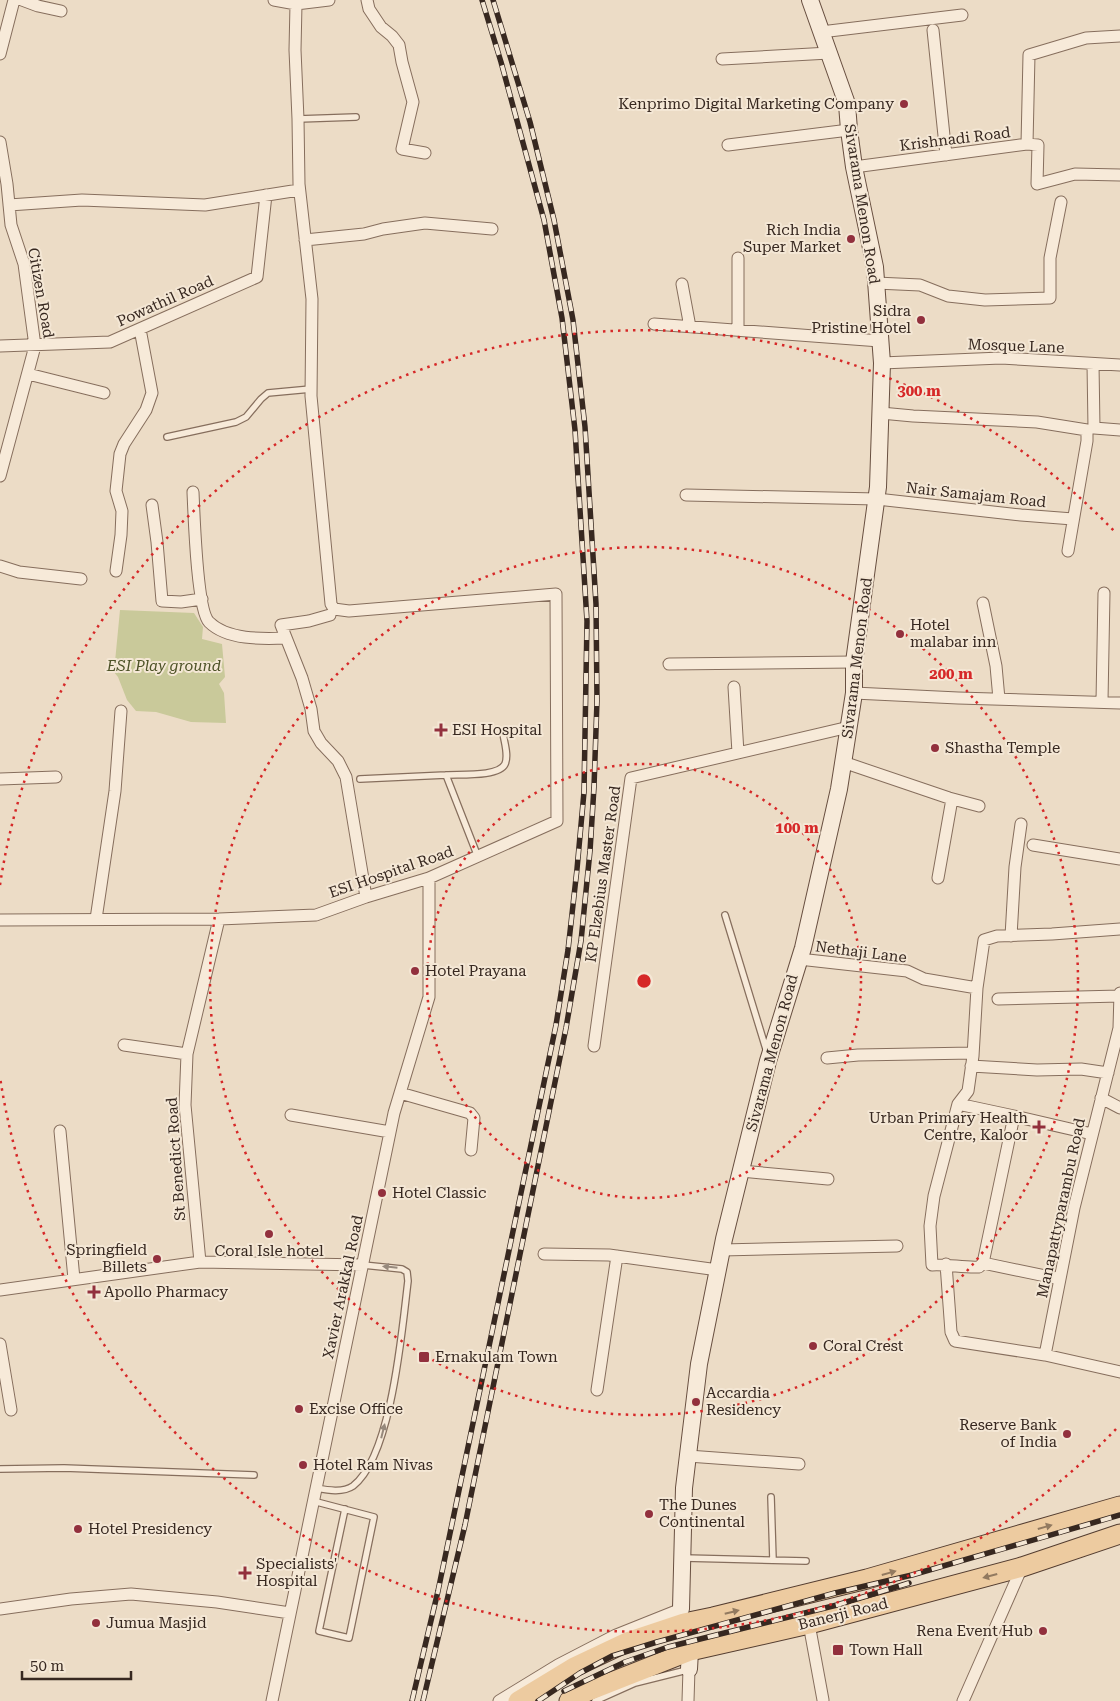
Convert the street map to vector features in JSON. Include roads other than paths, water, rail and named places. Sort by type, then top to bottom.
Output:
[{"type":"main road","name":"Banerji Road","points":[[518,1701],[574,1667],[682,1616],[713,1617],[867,1579],[1120,1506]]},
{"type":"main road","name":"Banerji Road","points":[[569,1701],[586,1692],[689,1660],[808,1624],[1022,1568],[1120,1534]]},
{"type":"street","points":[[0,54],[14,0]]},
{"type":"street","points":[[22,0],[61,11]]},
{"type":"street","points":[[311,389],[312,299],[299,190],[295,50],[285,1],[329,0]]},
{"type":"street","points":[[367,0],[369,9],[380,27],[392,36],[399,45],[413,102],[402,149],[425,153]]},
{"type":"street","name":"Sivarama Menon Road","points":[[682,1616],[684,1488],[699,1364],[722,1250],[741,1171],[769,1058],[799,959],[839,789],[854,693],[854,662],[877,499],[882,363],[875,267],[854,167],[847,104],[810,0]]},
{"type":"street","points":[[822,32],[962,15]]},
{"type":"street","points":[[933,30],[946,155]]},
{"type":"street","name":"Krishnadi Road","points":[[854,167],[1027,144],[1029,55],[1086,38],[1120,36]]},
{"type":"street","points":[[722,59],[829,53]]},
{"type":"street","points":[[728,145],[849,130]]},
{"type":"street","name":"Citizen Road","points":[[0,142],[9,205],[6,225],[24,264],[35,346],[0,476]]},
{"type":"street","points":[[1027,144],[1038,145],[1037,184],[1075,174],[1120,175]]},
{"type":"street","points":[[9,205],[82,200],[206,206],[299,190]]},
{"type":"street","name":"Powathil Road","points":[[0,346],[110,342],[258,277],[266,195]]},
{"type":"street","points":[[876,283],[920,285],[948,296],[985,300],[1050,298],[1050,258],[1061,202]]},
{"type":"street","points":[[306,240],[364,234],[383,229],[426,223],[492,229]]},
{"type":"street","points":[[738,258],[738,330]]},
{"type":"street","points":[[682,284],[690,327]]},
{"type":"street","points":[[654,324],[880,341]]},
{"type":"street","points":[[116,570],[122,511],[116,491],[120,454],[124,444],[146,410],[152,393],[140,329]]},
{"type":"street","name":"Mosque Lane","points":[[882,363],[1002,358],[1120,365]]},
{"type":"street","points":[[1093,364],[1094,428],[1120,430]]},
{"type":"street","points":[[28,374],[104,393]]},
{"type":"street","name":"ESI Hospital Road","points":[[0,920],[219,919],[316,915],[366,897],[429,878],[556,821],[556,594],[349,611],[334,609],[331,604],[311,389]]},
{"type":"street","points":[[881,413],[1037,422],[1087,430],[1087,441],[1068,551]]},
{"type":"street","points":[[193,492],[202,600],[207,620],[218,630],[234,635],[268,639],[286,638]]},
{"type":"street","points":[[686,495],[877,499]]},
{"type":"street","name":"Nair Samajam Road","points":[[877,499],[1073,519]]},
{"type":"street","points":[[152,505],[162,601],[202,600]]},
{"type":"street","points":[[0,566],[19,572],[81,578]]},
{"type":"street","points":[[1102,701],[1104,593]]},
{"type":"street","points":[[983,603],[996,666],[999,699]]},
{"type":"street","points":[[330,615],[309,621],[281,625],[302,678],[311,709],[314,731],[321,743],[338,761],[346,777],[366,897]]},
{"type":"street","points":[[669,664],[854,662]]},
{"type":"street","points":[[734,687],[738,753]]},
{"type":"street","points":[[854,693],[1120,703]]},
{"type":"street","points":[[96,919],[115,791],[121,711]]},
{"type":"street","name":"KP Elzebius Master Road","points":[[594,1046],[631,778],[849,727]]},
{"type":"street","points":[[843,762],[952,799],[979,806]]},
{"type":"street","points":[[0,779],[56,777]]},
{"type":"street","points":[[938,878],[952,799]]},
{"type":"street","points":[[1012,936],[1015,868],[1021,824]]},
{"type":"street","points":[[1033,845],[1120,859]]},
{"type":"street","name":"Xavier Arakkal Road","points":[[272,1701],[390,1132],[429,997],[429,878]]},
{"type":"street","name":"St Benedict Road","points":[[200,1262],[186,1105],[187,1054],[219,919]]},
{"type":"street","points":[[1014,1116],[983,1263],[979,1267],[973,1268],[946,1264],[932,1265],[930,1226],[934,1196],[958,1104],[968,1090],[972,1066],[977,988],[984,940],[997,936],[1120,929]]},
{"type":"street","name":"Nethaji Lane","points":[[799,959],[907,971],[924,979],[977,988]]},
{"type":"street","points":[[998,999],[1120,994]]},
{"type":"street","name":"Manapattyparambu Road","points":[[1045,1355],[1074,1208],[1119,1028],[1120,994]]},
{"type":"street","points":[[124,1045],[187,1054]]},
{"type":"street","points":[[827,1058],[858,1055],[973,1053]]},
{"type":"street","points":[[972,1066],[1037,1070],[1081,1069],[1108,1073]]},
{"type":"street","points":[[400,1093],[470,1113],[474,1118],[471,1150]]},
{"type":"street","points":[[1101,1098],[1120,1108]]},
{"type":"street","points":[[958,1104],[1092,1134]]},
{"type":"street","points":[[292,1115],[390,1132]]},
{"type":"street","points":[[60,1131],[74,1279]]},
{"type":"street","points":[[741,1171],[828,1180]]},
{"type":"street","points":[[722,1250],[897,1246]]},
{"type":"street","points":[[544,1254],[617,1256],[718,1270]]},
{"type":"street","points":[[596,1390],[617,1256]]},
{"type":"street","points":[[0,1290],[200,1262],[363,1265]]},
{"type":"street","points":[[983,1263],[1060,1279]]},
{"type":"street","points":[[946,1264],[951,1332],[956,1341],[1045,1355],[1120,1372]]},
{"type":"street","points":[[0,1344],[11,1410]]},
{"type":"street","points":[[688,1456],[799,1464]]},
{"type":"street","points":[[966,1700],[1022,1568]]},
{"type":"street","points":[[0,1609],[71,1599],[131,1594],[217,1602],[290,1613]]},
{"type":"street","name":"Banerji Road","points":[[499,1701],[558,1665],[616,1635],[682,1616]]},
{"type":"street","points":[[808,1624],[823,1700]]},
{"type":"street","points":[[688,1701],[689,1660]]},
{"type":"lane","points":[[298,119],[356,117]]},
{"type":"lane","points":[[167,438],[236,422],[246,417],[261,399],[268,394],[311,389]]},
{"type":"lane","points":[[360,779],[495,772],[501,769],[506,758],[503,733]]},
{"type":"lane","points":[[446,775],[478,857]]},
{"type":"lane","points":[[725,915],[769,1058]]},
{"type":"lane","points":[[316,1488],[334,1491],[352,1487],[365,1474],[381,1440],[397,1374],[408,1281],[407,1272],[402,1268],[363,1265]]},
{"type":"lane","points":[[0,1469],[64,1468],[254,1474]]},
{"type":"lane","points":[[771,1498],[773,1560]]},
{"type":"lane","points":[[313,1501],[346,1509],[374,1516],[349,1638],[319,1631],[346,1509]]},
{"type":"lane","points":[[682,1558],[806,1561]]},
{"type":"lane","points":[[595,1701],[689,1660]]},
{"type":"railway","points":[[412,1701],[438,1591],[556,1025],[568,950],[584,792],[587,621],[575,430],[562,318],[544,220],[482,0]]},
{"type":"railway","points":[[423,1701],[465,1525],[566,1028],[581,941],[594,787],[597,701],[596,604],[585,427],[573,320],[554,220],[530,122],[493,0]]},
{"type":"railway","points":[[538,1701],[580,1673],[612,1656],[835,1593],[912,1575],[1120,1515]]},
{"type":"railway","points":[[564,1691],[625,1662],[668,1647],[837,1605],[909,1583]]},
{"type":"place","name":"Kenprimo Digital Marketing Company","points":[[904,104]]},
{"type":"place","name":"Rich India Super Market","points":[[851,239]]},
{"type":"place","name":"Sidra Pristine Hotel","points":[[921,320]]},
{"type":"place","name":"Hotel malabar inn","points":[[900,634]]},
{"type":"place","name":"ESI Hospital","points":[[441,730]]},
{"type":"place","name":"Shastha Temple","points":[[935,748]]},
{"type":"place","name":"Hotel Prayana","points":[[415,971]]},
{"type":"place","name":"Urban Primary Health Centre, Kaloor","points":[[1039,1127]]},
{"type":"place","name":"Hotel Classic","points":[[382,1193]]},
{"type":"place","name":"Coral Isle hotel","points":[[269,1234]]},
{"type":"place","name":"Springfield Billets","points":[[157,1259]]},
{"type":"place","name":"Apollo Pharmacy","points":[[94,1292]]},
{"type":"place","name":"Coral Crest","points":[[813,1346]]},
{"type":"place","name":"Ernakulam Town","points":[[424,1357]]},
{"type":"place","name":"Accardia Residency","points":[[696,1402]]},
{"type":"place","name":"Excise Office","points":[[299,1409]]},
{"type":"place","name":"Reserve Bank of India","points":[[1067,1434]]},
{"type":"place","name":"Hotel Ram Nivas","points":[[303,1465]]},
{"type":"place","name":"The Dunes Continental","points":[[649,1514]]},
{"type":"place","name":"Hotel Presidency","points":[[78,1529]]},
{"type":"place","name":"Specialists' Hospital","points":[[245,1573]]},
{"type":"place","name":"Jumua Masjid","points":[[96,1623]]},
{"type":"place","name":"Rena Event Hub","points":[[1043,1631]]},
{"type":"place","name":"Town Hall","points":[[838,1650]]},
{"type":"park label","name":"ESI Play ground","points":[[164,666]]}]
